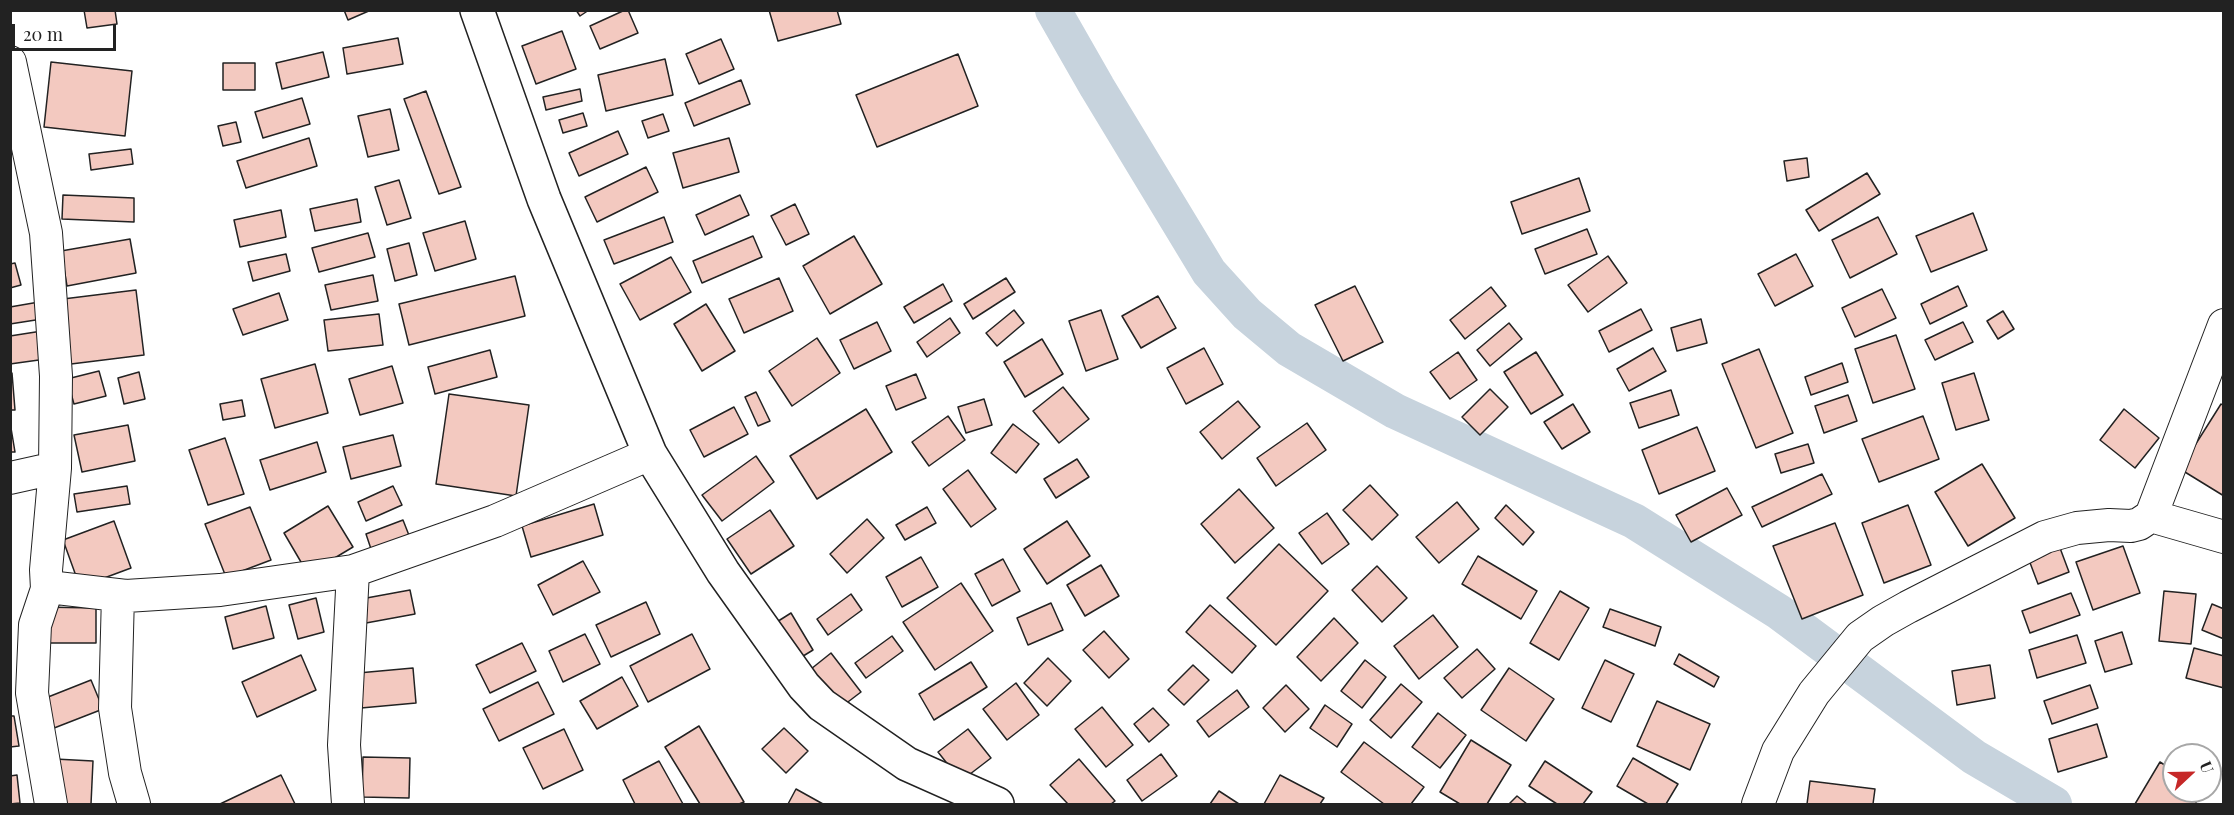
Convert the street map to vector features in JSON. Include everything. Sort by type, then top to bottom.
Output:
[{"type":"main road","points":[[477,10],[544,199],[650,453],[723,572],[804,686],[822,705],[907,764],[997,804]]},
{"type":"street","points":[[10,62],[46,233],[56,376],[55,468],[46,570],[47,589],[35,625],[32,693],[51,804]]},
{"type":"street","points":[[1758,804],[1778,752],[1814,693],[1860,637],[1908,607],[2045,537],[2078,528],[2109,525],[2131,526],[2151,516],[2223,325]]},
{"type":"street","points":[[47,589],[122,595],[220,590],[353,571],[495,521],[650,453]]},
{"type":"street","points":[[10,478],[55,468]]},
{"type":"street","points":[[2151,516],[2223,537]]},
{"type":"street","points":[[348,804],[344,745],[353,571]]},
{"type":"street","points":[[122,595],[115,708],[125,773],[134,804]]},
{"type":"building","points":[[84,10],[115,10],[117,24],[87,28]]},
{"type":"building","points":[[344,10],[371,10],[348,20]]},
{"type":"building","points":[[576,10],[589,10],[580,16]]},
{"type":"building","points":[[628,10],[638,33],[600,49],[590,26]]},
{"type":"building","points":[[769,10],[837,10],[841,24],[778,41]]},
{"type":"building","points":[[562,31],[576,69],[536,84],[522,46]]},
{"type":"building","points":[[398,38],[403,64],[347,74],[343,48]]},
{"type":"building","points":[[721,39],[734,69],[699,84],[686,54]]},
{"type":"building","points":[[323,52],[329,77],[282,89],[276,63]]},
{"type":"building","points":[[958,54],[978,106],[877,147],[856,95]]},
{"type":"building","points":[[665,59],[673,95],[606,111],[598,75]]},
{"type":"building","points":[[51,62],[132,71],[125,136],[44,127]]},
{"type":"building","points":[[223,63],[255,63],[255,90],[223,90]]},
{"type":"building","points":[[741,80],[750,104],[694,126],[685,103]]},
{"type":"building","points":[[580,89],[582,101],[546,110],[543,97]]},
{"type":"building","points":[[426,91],[461,187],[439,194],[404,99]]},
{"type":"building","points":[[302,98],[310,124],[263,138],[255,112]]},
{"type":"building","points":[[390,109],[399,150],[368,157],[358,116]]},
{"type":"building","points":[[583,113],[587,126],[563,133],[559,120]]},
{"type":"building","points":[[663,114],[669,131],[648,138],[642,121]]},
{"type":"building","points":[[236,122],[241,142],[223,146],[218,126]]},
{"type":"building","points":[[618,131],[628,154],[579,176],[569,153]]},
{"type":"building","points":[[309,138],[317,166],[246,188],[237,161]]},
{"type":"building","points":[[729,138],[739,172],[683,188],[673,153]]},
{"type":"building","points":[[131,149],[133,164],[91,170],[89,154]]},
{"type":"building","points":[[1807,158],[1809,177],[1787,181],[1784,161]]},
{"type":"building","points":[[646,167],[658,192],[597,222],[585,197]]},
{"type":"building","points":[[1867,173],[1880,194],[1819,231],[1806,210]]},
{"type":"building","points":[[1579,178],[1590,211],[1522,234],[1511,202]]},
{"type":"building","points":[[399,180],[411,218],[387,225],[375,187]]},
{"type":"building","points":[[63,195],[134,198],[134,222],[62,219]]},
{"type":"building","points":[[740,195],[749,215],[705,235],[696,215]]},
{"type":"building","points":[[357,199],[361,222],[315,231],[310,209]]},
{"type":"building","points":[[795,204],[809,234],[786,245],[771,216]]},
{"type":"building","points":[[281,210],[286,237],[240,247],[234,220]]},
{"type":"building","points":[[1973,213],[1987,250],[1931,272],[1916,236]]},
{"type":"building","points":[[664,217],[673,242],[614,264],[604,240]]},
{"type":"building","points":[[1878,217],[1897,254],[1850,278],[1832,240]]},
{"type":"building","points":[[465,221],[476,259],[435,271],[423,233]]},
{"type":"building","points":[[1587,229],[1597,254],[1545,274],[1535,249]]},
{"type":"building","points":[[368,233],[375,257],[319,272],[312,248]]},
{"type":"building","points":[[753,236],[762,257],[702,283],[693,261]]},
{"type":"building","points":[[854,236],[882,284],[830,314],[803,266]]},
{"type":"building","points":[[130,239],[136,273],[67,286],[61,251]]},
{"type":"building","points":[[409,243],[417,275],[395,281],[387,249]]},
{"type":"building","points":[[286,254],[290,271],[253,281],[248,262]]},
{"type":"building","points":[[1796,254],[1813,286],[1775,306],[1758,274]]},
{"type":"building","points":[[1608,256],[1627,283],[1588,312],[1568,285]]},
{"type":"building","points":[[671,257],[691,292],[640,320],[620,284]]},
{"type":"building","points":[[15,263],[21,285],[10,288],[10,264]]},
{"type":"building","points":[[373,275],[378,301],[331,310],[325,285]]},
{"type":"building","points":[[515,276],[525,316],[409,345],[399,304]]},
{"type":"building","points":[[779,278],[793,311],[744,333],[729,299]]},
{"type":"building","points":[[1006,278],[1015,292],[973,319],[964,304]]},
{"type":"building","points":[[943,284],[952,301],[914,323],[904,307]]},
{"type":"building","points":[[1355,286],[1383,342],[1343,361],[1315,305]]},
{"type":"building","points":[[1958,286],[1967,306],[1930,324],[1921,304]]},
{"type":"building","points":[[1491,287],[1506,306],[1465,339],[1450,320]]},
{"type":"building","points":[[1882,289],[1896,318],[1855,337],[1842,308]]},
{"type":"building","points":[[136,290],[144,355],[71,364],[63,299]]},
{"type":"building","points":[[279,293],[288,320],[243,335],[233,309]]},
{"type":"building","points":[[1158,296],[1176,328],[1141,348],[1122,316]]},
{"type":"building","points":[[39,302],[42,319],[10,324],[10,307]]},
{"type":"building","points":[[706,304],[735,351],[702,371],[674,324]]},
{"type":"building","points":[[1641,309],[1652,330],[1609,352],[1599,331]]},
{"type":"building","points":[[1014,310],[1024,323],[997,346],[986,333]]},
{"type":"building","points":[[1101,310],[1118,359],[1086,371],[1069,321]]},
{"type":"building","points":[[2003,311],[2014,329],[1998,339],[1987,321]]},
{"type":"building","points":[[379,314],[383,345],[328,351],[324,320]]},
{"type":"building","points":[[950,318],[960,333],[927,357],[917,342]]},
{"type":"building","points":[[1701,319],[1707,343],[1677,351],[1671,328]]},
{"type":"building","points":[[877,322],[891,351],[854,369],[840,340]]},
{"type":"building","points":[[1963,322],[1973,342],[1935,360],[1925,340]]},
{"type":"building","points":[[1509,323],[1522,339],[1490,366],[1477,350]]},
{"type":"building","points":[[42,331],[46,359],[10,364],[10,336]]},
{"type":"building","points":[[1896,335],[1915,389],[1873,403],[1855,349]]},
{"type":"building","points":[[817,338],[840,373],[792,406],[769,371]]},
{"type":"building","points":[[1042,339],[1063,374],[1025,397],[1004,362]]},
{"type":"building","points":[[1204,348],[1223,384],[1186,404],[1167,368]]},
{"type":"building","points":[[1653,348],[1666,371],[1629,391],[1617,369]]},
{"type":"building","points":[[1759,349],[1793,433],[1756,448],[1722,364]]},
{"type":"building","points":[[490,350],[497,377],[435,394],[428,367]]},
{"type":"building","points":[[1458,352],[1477,380],[1450,399],[1430,372]]},
{"type":"building","points":[[1536,352],[1563,395],[1531,414],[1504,372]]},
{"type":"building","points":[[1842,363],[1848,382],[1811,395],[1805,377]]},
{"type":"building","points":[[315,364],[328,413],[275,428],[261,379]]},
{"type":"building","points":[[392,366],[403,403],[360,415],[349,379]]},
{"type":"building","points":[[99,371],[106,396],[74,404],[67,379]]},
{"type":"building","points":[[139,372],[145,399],[124,404],[118,378]]},
{"type":"building","points":[[12,373],[15,410],[10,410],[10,374]]},
{"type":"building","points":[[1974,373],[1989,420],[1956,430],[1942,383]]},
{"type":"building","points":[[916,374],[926,398],[896,410],[886,386]]},
{"type":"building","points":[[1063,387],[1089,419],[1059,443],[1033,411]]},
{"type":"building","points":[[1490,389],[1508,407],[1480,435],[1462,417]]},
{"type":"building","points":[[1671,390],[1679,415],[1639,428],[1630,403]]},
{"type":"building","points":[[756,392],[770,421],[758,426],[745,397]]},
{"type":"building","points":[[449,394],[529,405],[516,496],[436,484]]},
{"type":"building","points":[[1848,395],[1857,421],[1824,433],[1815,406]]},
{"type":"building","points":[[984,399],[992,425],[966,433],[958,407]]},
{"type":"building","points":[[242,400],[245,416],[223,420],[220,404]]},
{"type":"building","points":[[1238,401],[1260,427],[1222,459],[1200,432]]},
{"type":"building","points":[[1573,404],[1590,432],[1562,449],[1544,422]]},
{"type":"building","points":[[2221,404],[2224,406],[2224,496],[2180,469]]},
{"type":"building","points":[[734,407],[748,434],[704,457],[690,430]]},
{"type":"building","points":[[866,409],[892,452],[817,499],[790,456]]},
{"type":"building","points":[[2124,409],[2159,438],[2135,468],[2100,440]]},
{"type":"building","points":[[948,416],[965,440],[929,466],[912,442]]},
{"type":"building","points":[[1923,416],[1939,459],[1879,482],[1862,439]]},
{"type":"building","points":[[10,422],[15,452],[10,452]]},
{"type":"building","points":[[1307,423],[1326,450],[1276,486],[1257,458]]},
{"type":"building","points":[[1013,424],[1039,444],[1016,473],[991,453]]},
{"type":"building","points":[[128,425],[135,461],[82,472],[74,435]]},
{"type":"building","points":[[1697,427],[1715,471],[1659,494],[1642,450]]},
{"type":"building","points":[[393,435],[401,466],[351,479],[343,447]]},
{"type":"building","points":[[225,438],[244,494],[208,505],[189,450]]},
{"type":"building","points":[[317,442],[326,472],[270,490],[260,460]]},
{"type":"building","points":[[1808,444],[1814,463],[1781,473],[1775,454]]},
{"type":"building","points":[[756,456],[774,482],[722,521],[702,495]]},
{"type":"building","points":[[1077,459],[1089,477],[1056,498],[1044,479]]},
{"type":"building","points":[[1982,464],[2015,518],[1968,546],[1935,492]]},
{"type":"building","points":[[968,470],[996,509],[971,527],[943,489]]},
{"type":"building","points":[[1822,474],[1832,494],[1762,527],[1752,507]]},
{"type":"building","points":[[1370,485],[1398,515],[1372,540],[1343,510]]},
{"type":"building","points":[[127,486],[130,504],[77,512],[74,494]]},
{"type":"building","points":[[393,486],[402,505],[366,521],[358,502]]},
{"type":"building","points":[[1727,488],[1742,515],[1691,542],[1676,515]]},
{"type":"building","points":[[1239,489],[1274,528],[1235,563],[1201,524]]},
{"type":"building","points":[[1457,502],[1479,529],[1439,563],[1416,537]]},
{"type":"building","points":[[594,504],[603,535],[531,557],[522,526]]},
{"type":"building","points":[[1506,505],[1534,532],[1523,545],[1495,518]]},
{"type":"building","points":[[1908,505],[1931,565],[1884,583],[1862,523]]},
{"type":"building","points":[[328,506],[353,547],[308,574],[284,533]]},
{"type":"building","points":[[250,507],[271,560],[226,577],[205,524]]},
{"type":"building","points":[[927,507],[936,523],[905,540],[896,525]]},
{"type":"building","points":[[770,510],[794,546],[751,574],[727,539]]},
{"type":"building","points":[[1327,513],[1349,544],[1322,564],[1299,533]]},
{"type":"building","points":[[867,519],[884,538],[847,573],[830,554]]},
{"type":"building","points":[[403,520],[412,543],[374,558],[366,534]]},
{"type":"building","points":[[114,521],[131,568],[80,587],[63,540]]},
{"type":"building","points":[[1067,521],[1090,556],[1047,584],[1024,549]]},
{"type":"building","points":[[1835,523],[1863,595],[1802,619],[1773,546]]},
{"type":"building","points":[[1279,544],[1328,591],[1276,645],[1227,598]]},
{"type":"building","points":[[2123,546],[2140,593],[2093,610],[2076,562]]},
{"type":"building","points":[[2060,548],[2069,572],[2038,584],[2029,560]]},
{"type":"building","points":[[1478,556],[1537,591],[1521,619],[1462,584]]},
{"type":"building","points":[[921,557],[938,587],[902,607],[886,577]]},
{"type":"building","points":[[1003,559],[1020,591],[992,606],[975,574]]},
{"type":"building","points":[[583,561],[600,592],[553,615],[538,585]]},
{"type":"building","points":[[1101,565],[1119,596],[1085,616],[1067,585]]},
{"type":"building","points":[[1377,566],[1407,598],[1382,622],[1352,590]]},
{"type":"building","points":[[961,583],[993,631],[935,670],[903,622]]},
{"type":"building","points":[[410,590],[415,614],[366,623],[361,599]]},
{"type":"building","points":[[1560,591],[1589,608],[1559,660],[1530,643]]},
{"type":"building","points":[[2164,591],[2196,594],[2191,644],[2159,641]]},
{"type":"building","points":[[2071,593],[2080,615],[2030,633],[2022,611]]},
{"type":"building","points":[[851,594],[862,610],[828,635],[817,619]]},
{"type":"building","points":[[316,598],[324,632],[298,639],[289,605]]},
{"type":"building","points":[[646,602],[660,634],[611,657],[596,625]]},
{"type":"building","points":[[1051,603],[1063,630],[1028,645],[1017,618]]},
{"type":"building","points":[[2212,604],[2224,609],[2224,639],[2202,630]]},
{"type":"building","points":[[1210,605],[1256,646],[1232,673],[1186,632]]},
{"type":"building","points":[[266,606],[274,638],[233,649],[225,617]]},
{"type":"building","points":[[41,607],[96,608],[96,643],[41,643]]},
{"type":"building","points":[[1610,609],[1661,627],[1655,646],[1603,627]]},
{"type":"building","points":[[791,613],[813,650],[795,661],[772,625]]},
{"type":"building","points":[[1433,615],[1458,647],[1419,679],[1394,646]]},
{"type":"building","points":[[1334,618],[1358,643],[1321,681],[1297,657]]},
{"type":"building","points":[[1104,631],[1129,659],[1109,678],[1083,650]]},
{"type":"building","points":[[2122,632],[2132,664],[2105,672],[2095,641]]},
{"type":"building","points":[[585,634],[600,664],[563,682],[549,651]]},
{"type":"building","points":[[692,634],[710,669],[648,702],[630,666]]},
{"type":"building","points":[[2077,635],[2086,663],[2037,678],[2029,650]]},
{"type":"building","points":[[892,636],[903,651],[866,678],[855,663]]},
{"type":"building","points":[[522,643],[536,671],[490,693],[476,665]]},
{"type":"building","points":[[2194,648],[2224,656],[2224,688],[2186,678]]},
{"type":"building","points":[[1477,649],[1495,669],[1462,698],[1444,678]]},
{"type":"building","points":[[831,653],[861,692],[840,708],[811,669]]},
{"type":"building","points":[[1679,654],[1719,677],[1714,687],[1674,664]]},
{"type":"building","points":[[301,655],[316,690],[257,717],[242,682]]},
{"type":"building","points":[[1048,658],[1071,681],[1047,706],[1024,683]]},
{"type":"building","points":[[1365,660],[1386,677],[1362,708],[1341,691]]},
{"type":"building","points":[[1605,660],[1634,674],[1611,722],[1582,708]]},
{"type":"building","points":[[971,662],[987,687],[934,720],[919,694]]},
{"type":"building","points":[[1193,665],[1209,680],[1184,705],[1168,690]]},
{"type":"building","points":[[1990,665],[1995,698],[1957,705],[1952,671]]},
{"type":"building","points":[[413,668],[416,703],[361,708],[358,673]]},
{"type":"building","points":[[1509,668],[1554,699],[1526,741],[1481,710]]},
{"type":"building","points":[[622,677],[638,706],[597,729],[580,701]]},
{"type":"building","points":[[91,680],[103,709],[49,730],[38,701]]},
{"type":"building","points":[[538,682],[554,714],[499,741],[483,709]]},
{"type":"building","points":[[1016,683],[1039,715],[1007,740],[983,709]]},
{"type":"building","points":[[1401,684],[1422,702],[1391,738],[1370,720]]},
{"type":"building","points":[[1286,685],[1309,709],[1285,732],[1263,708]]},
{"type":"building","points":[[2090,685],[2098,708],[2052,724],[2044,701]]},
{"type":"building","points":[[1237,690],[1249,707],[1209,737],[1197,721]]},
{"type":"building","points":[[1657,701],[1710,724],[1690,770],[1637,746]]},
{"type":"building","points":[[1325,705],[1352,724],[1337,747],[1310,728]]},
{"type":"building","points":[[1102,707],[1133,745],[1106,767],[1075,729]]},
{"type":"building","points":[[1153,708],[1169,725],[1149,742],[1134,724]]},
{"type":"building","points":[[1438,713],[1466,735],[1440,768],[1412,747]]},
{"type":"building","points":[[10,716],[14,716],[19,746],[10,747]]},
{"type":"building","points":[[2097,724],[2107,757],[2058,772],[2049,739]]},
{"type":"building","points":[[699,726],[744,802],[700,804],[665,747]]},
{"type":"building","points":[[784,728],[808,751],[786,773],[762,749]]},
{"type":"building","points":[[564,729],[583,770],[543,789],[523,748]]},
{"type":"building","points":[[968,729],[991,758],[961,781],[938,752]]},
{"type":"building","points":[[1471,740],[1511,765],[1487,804],[1460,804],[1440,792]]},
{"type":"building","points":[[1364,742],[1424,787],[1411,804],[1384,804],[1341,772]]},
{"type":"building","points":[[1161,754],[1177,776],[1142,801],[1127,780]]},
{"type":"building","points":[[363,757],[410,758],[409,798],[362,797]]},
{"type":"building","points":[[1633,758],[1678,784],[1666,804],[1648,804],[1617,786]]},
{"type":"building","points":[[55,759],[93,761],[91,804],[53,804]]},
{"type":"building","points":[[1079,759],[1115,801],[1111,804],[1068,804],[1050,785]]},
{"type":"building","points":[[659,761],[683,804],[635,804],[623,780]]},
{"type":"building","points":[[1545,761],[1592,792],[1583,804],[1557,804],[1529,786]]},
{"type":"building","points":[[2160,762],[2162,763],[2162,803],[2196,803],[2195,804],[2135,804]]},
{"type":"building","points":[[17,775],[20,803],[10,804],[10,776]]},
{"type":"building","points":[[281,775],[295,804],[220,804]]},
{"type":"building","points":[[1280,775],[1324,798],[1320,804],[1264,804]]},
{"type":"building","points":[[1810,781],[1875,789],[1873,804],[1807,804]]},
{"type":"building","points":[[796,789],[823,804],[788,804]]},
{"type":"building","points":[[1219,791],[1239,804],[1210,804]]},
{"type":"building","points":[[1517,796],[1527,804],[1509,804]]},
{"type":"waterway","points":[[1053,10],[1209,272],[1247,314],[1289,349],[1395,411],[1634,521],[1779,612],[1974,757],[2054,804]]}]
